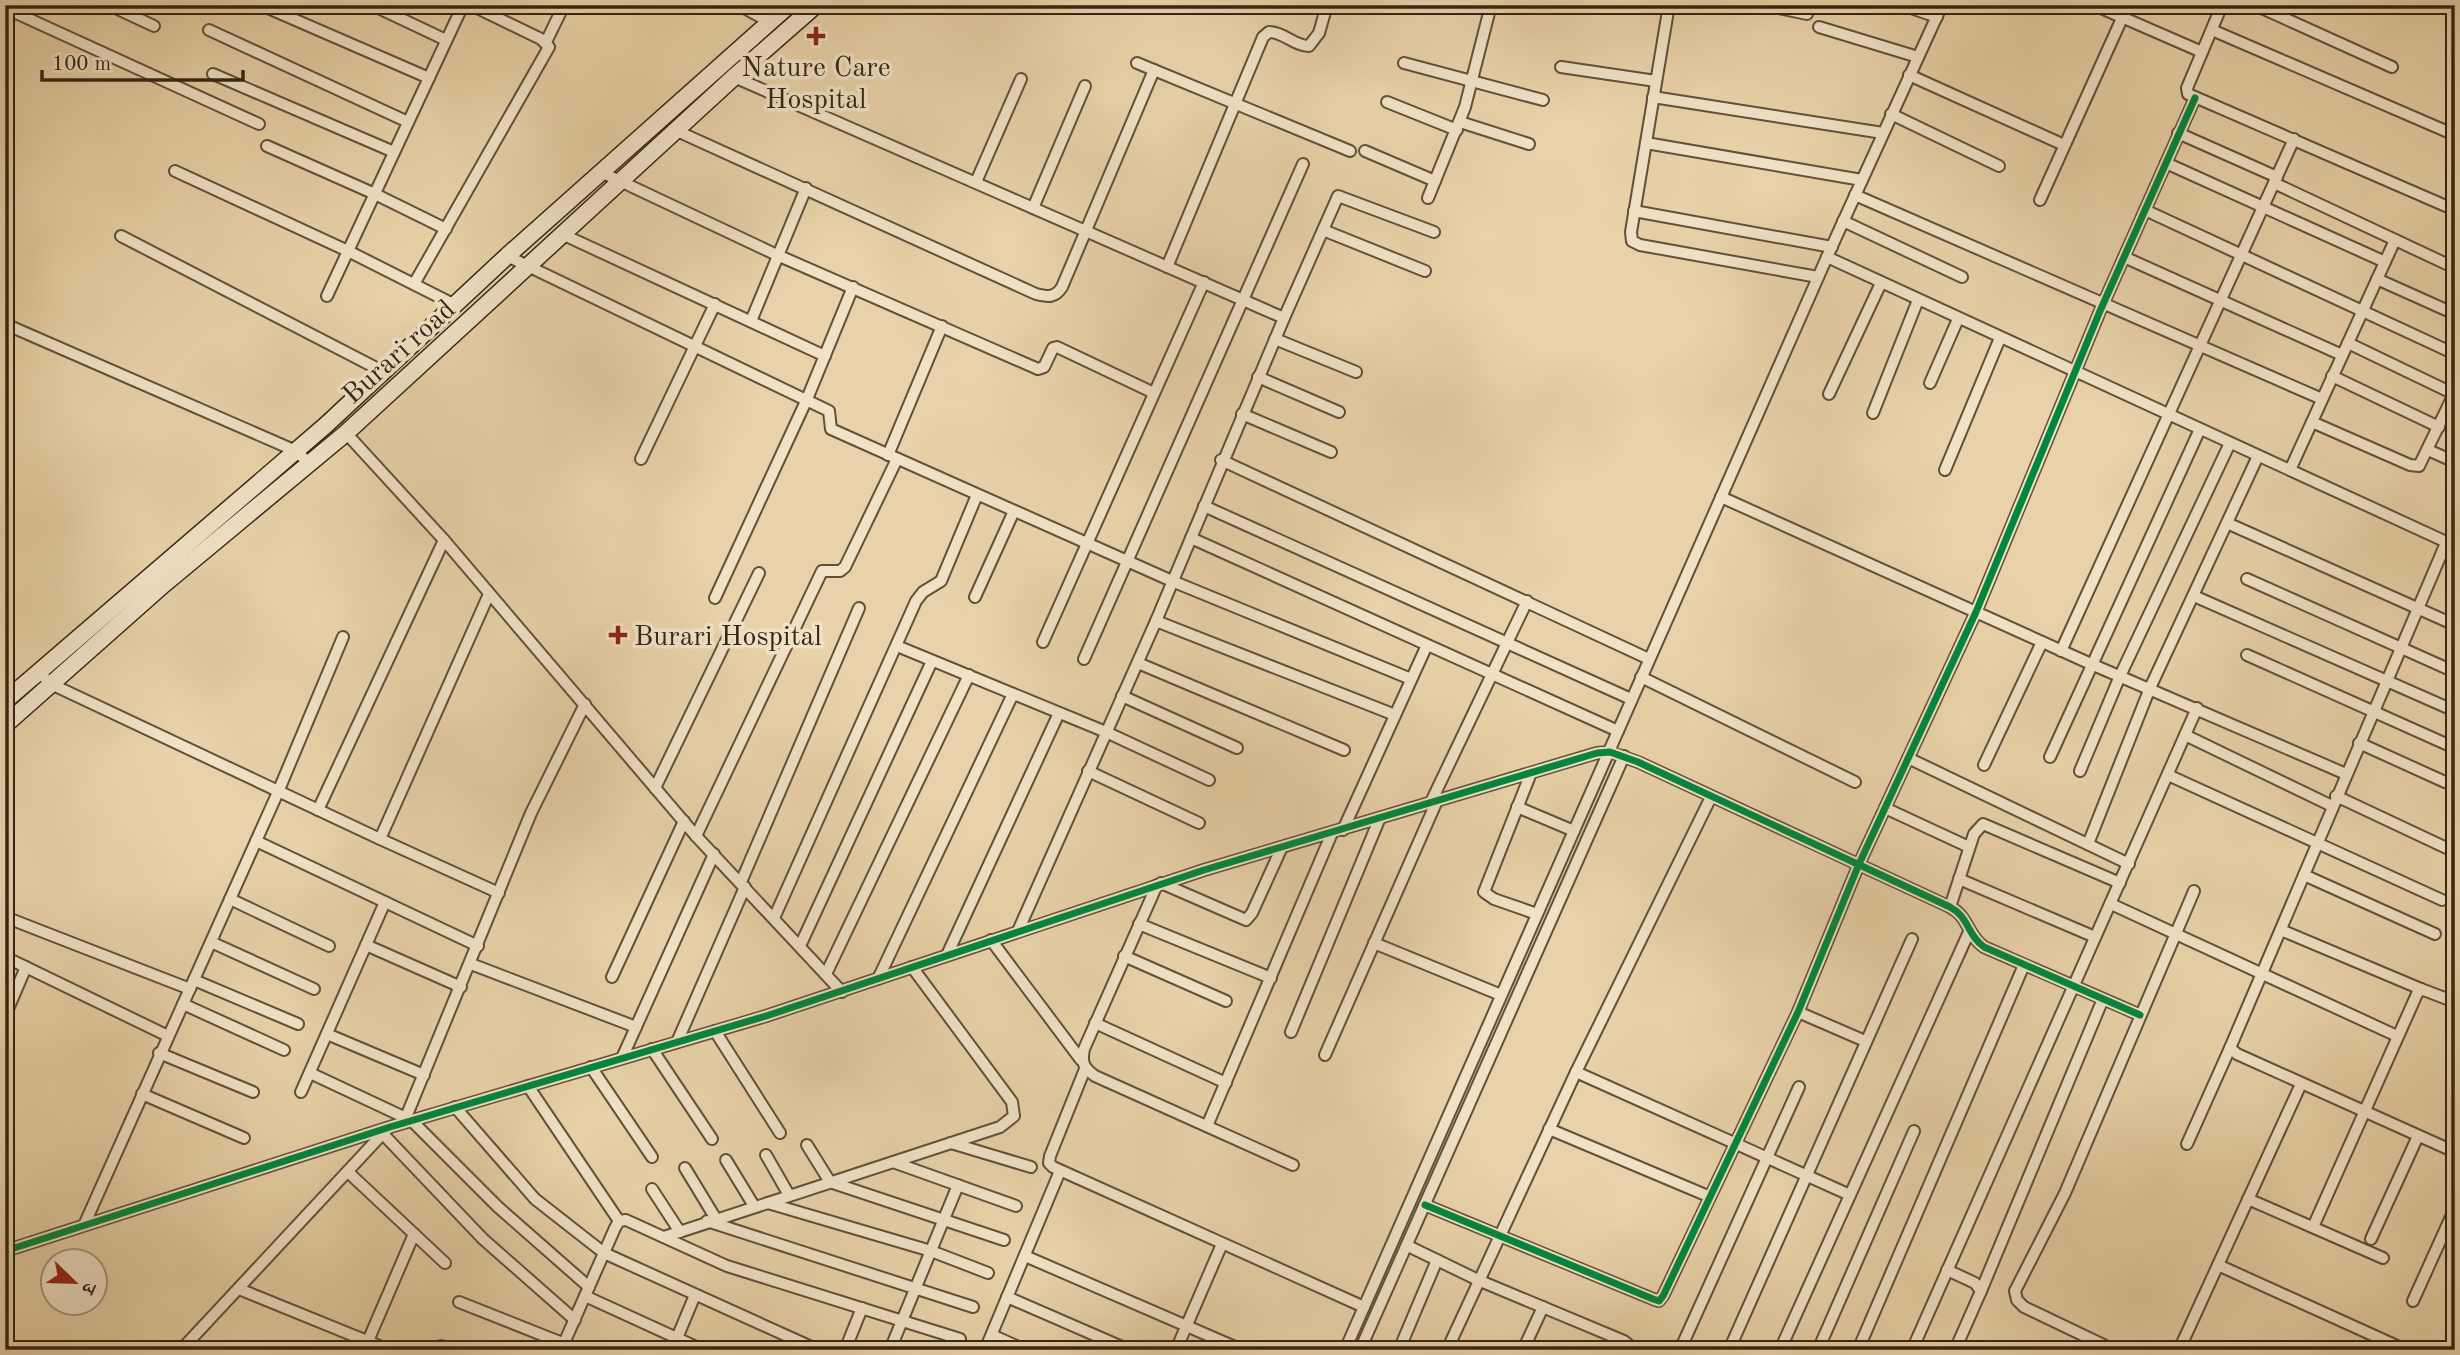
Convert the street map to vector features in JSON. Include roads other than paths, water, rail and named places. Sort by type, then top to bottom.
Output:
[{"type":"main road","name":"Burari road","points":[[5,701],[296,451],[507,256],[789,5]]},
{"type":"main road","name":"Burari road","points":[[5,725],[163,585],[346,433],[816,5]]},
{"type":"street","points":[[109,5],[154,26]]},
{"type":"street","points":[[261,5],[429,78]]},
{"type":"street","points":[[372,5],[446,40]]},
{"type":"street","points":[[327,296],[463,5]]},
{"type":"street","points":[[414,284],[540,68],[549,47],[546,42],[492,10],[471,5]]},
{"type":"street","points":[[546,42],[564,5]]},
{"type":"street","points":[[739,5],[770,22]]},
{"type":"street","points":[[1167,267],[1263,37],[1269,32],[1275,32],[1301,46],[1309,46],[1319,33],[1327,5]]},
{"type":"street","points":[[1428,198],[1459,126],[1491,5]]},
{"type":"street","points":[[1669,5],[1634,211],[1632,241],[1640,245],[1818,277]]},
{"type":"street","points":[[1764,5],[1807,14]]},
{"type":"street","points":[[1902,5],[1937,17]]},
{"type":"street","points":[[1345,1350],[1829,252],[1942,5]]},
{"type":"street","points":[[2094,5],[2202,52]]},
{"type":"street","points":[[2040,200],[2128,5]]},
{"type":"street","points":[[2222,5],[2187,88],[2188,94],[2455,210]]},
{"type":"street","points":[[2255,5],[2392,66]]},
{"type":"street","points":[[5,8],[259,124]]},
{"type":"street","points":[[1819,27],[1918,57]]},
{"type":"street","points":[[209,30],[408,122]]},
{"type":"street","points":[[2212,30],[2455,135]]},
{"type":"street","points":[[1137,63],[1350,151]]},
{"type":"street","points":[[1404,63],[1543,100]]},
{"type":"street","points":[[1561,67],[1656,81]]},
{"type":"street","points":[[677,131],[1044,296],[1058,294],[1154,70]]},
{"type":"street","points":[[213,74],[394,152]]},
{"type":"street","points":[[1909,75],[2064,145]]},
{"type":"street","points":[[734,77],[1284,318]]},
{"type":"street","points":[[976,182],[1021,79]]},
{"type":"street","points":[[1033,208],[1085,86]]},
{"type":"street","points":[[1653,97],[1883,133]]},
{"type":"street","points":[[1424,1205],[1659,1301],[1798,1013],[1859,864],[1976,612],[2103,304],[2195,98]]},
{"type":"street","points":[[1387,103],[1459,126],[1529,144]]},
{"type":"street","points":[[1891,114],[1999,166]]},
{"type":"street","points":[[2178,133],[2455,268]]},
{"type":"street","points":[[2061,651],[2294,139]]},
{"type":"street","points":[[1646,143],[1861,180]]},
{"type":"street","points":[[267,146],[446,229]]},
{"type":"street","points":[[1365,151],[1435,181]]},
{"type":"street","points":[[2166,163],[2385,262]]},
{"type":"street","points":[[1084,659],[1304,164]]},
{"type":"street","points":[[175,170],[348,251],[455,305]]},
{"type":"street","points":[[603,173],[777,255],[1041,369],[1053,348],[1057,347],[1154,393]]},
{"type":"street","points":[[751,321],[806,188]]},
{"type":"street","points":[[1855,195],[2322,399]]},
{"type":"street","points":[[1018,930],[1138,663],[1222,460],[1338,196],[1434,232]]},
{"type":"street","points":[[2145,210],[2455,354]]},
{"type":"street","points":[[1634,211],[1829,252],[1917,300],[2451,544],[2418,608],[2358,743],[2281,930],[2187,1144]]},
{"type":"street","points":[[1843,221],[1962,276]]},
{"type":"street","points":[[1323,230],[1425,271]]},
{"type":"street","points":[[564,235],[825,356]]},
{"type":"street","points":[[121,236],[384,372]]},
{"type":"street","points":[[2290,470],[2395,240]]},
{"type":"street","points":[[507,256],[695,348],[807,399],[829,411],[831,429],[1127,562],[1411,679]]},
{"type":"street","points":[[2124,257],[2342,355]]},
{"type":"street","points":[[2376,279],[2455,314]]},
{"type":"street","points":[[1043,642],[1204,282]]},
{"type":"street","points":[[1829,394],[1881,282]]},
{"type":"street","points":[[715,598],[807,399],[853,287]]},
{"type":"street","points":[[1873,413],[1917,300]]},
{"type":"street","points":[[641,459],[715,304]]},
{"type":"street","points":[[1930,383],[1958,319]]},
{"type":"street","points":[[5,324],[296,451],[310,464]]},
{"type":"street","points":[[696,836],[818,578],[822,571],[840,571],[845,567],[893,457],[942,326]]},
{"type":"street","points":[[1945,470],[2000,338]]},
{"type":"street","points":[[1275,339],[1356,372]]},
{"type":"street","points":[[2312,422],[2415,467],[2419,466],[2451,409],[2454,393],[2348,343]]},
{"type":"street","points":[[2332,376],[2439,427]]},
{"type":"street","points":[[1258,377],[1339,412]]},
{"type":"street","points":[[1242,414],[1331,452]]},
{"type":"street","points":[[2050,757],[2200,429]]},
{"type":"street","points":[[346,433],[444,540],[696,836],[842,992]]},
{"type":"street","points":[[2080,771],[2120,676],[2230,443]]},
{"type":"street","points":[[2428,450],[2455,462]]},
{"type":"street","points":[[2088,844],[2150,688],[2258,456]]},
{"type":"street","points":[[1222,460],[1649,659]]},
{"type":"street","points":[[774,918],[919,595],[936,586],[944,575],[977,495]]},
{"type":"street","points":[[1721,497],[2061,651],[2346,774]]},
{"type":"street","points":[[1204,506],[1631,699]]},
{"type":"street","points":[[975,597],[1014,511]]},
{"type":"street","points":[[2227,523],[2455,625]]},
{"type":"street","points":[[1191,538],[1618,731]]},
{"type":"street","points":[[318,810],[444,540]]},
{"type":"street","points":[[655,788],[759,573]]},
{"type":"street","points":[[2247,579],[2455,672]]},
{"type":"street","points":[[380,839],[489,594]]},
{"type":"street","points":[[2194,596],[2455,711]]},
{"type":"street","points":[[1325,1055],[1433,803],[1527,601]]},
{"type":"street","points":[[677,1042],[859,608]]},
{"type":"street","points":[[1156,621],[1395,715]]},
{"type":"street","points":[[85,1223],[278,792],[343,637]]},
{"type":"street","points":[[1984,765],[2042,642]]},
{"type":"street","points":[[1207,1126],[1337,831],[1427,645]]},
{"type":"street","points":[[897,646],[1106,732],[1209,780]]},
{"type":"street","points":[[2247,655],[2455,748]]},
{"type":"street","points":[[800,946],[932,660]]},
{"type":"street","points":[[1138,663],[1344,750]]},
{"type":"street","points":[[38,671],[51,684],[499,893]]},
{"type":"street","points":[[825,974],[969,676]]},
{"type":"street","points":[[1641,677],[1855,782]]},
{"type":"street","points":[[878,979],[1013,694]]},
{"type":"street","points":[[1122,696],[1237,748]]},
{"type":"street","points":[[407,1120],[540,793],[585,704]]},
{"type":"street","points":[[1912,1350],[2197,708]]},
{"type":"street","points":[[947,955],[1059,713]]},
{"type":"street","points":[[2185,735],[2455,852]]},
{"type":"street","points":[[2358,743],[2445,782]]},
{"type":"street","points":[[5,1251],[85,1223],[386,1130],[407,1120],[842,992],[1159,884],[1610,752],[1950,907],[1962,914],[1969,932],[1984,947],[2140,1015]]},
{"type":"street","points":[[1360,1350],[1623,757]]},
{"type":"street","points":[[1908,758],[2129,864]]},
{"type":"street","points":[[1088,771],[1199,823]]},
{"type":"street","points":[[1531,773],[1484,892],[1494,899],[1536,914]]},
{"type":"street","points":[[2168,775],[2442,900]]},
{"type":"street","points":[[1447,1350],[1576,1072],[1711,797]]},
{"type":"street","points":[[1517,807],[1574,831]]},
{"type":"street","points":[[1885,808],[1969,847]]},
{"type":"street","points":[[1291,1032],[1379,820]]},
{"type":"street","points":[[612,977],[684,821]]},
{"type":"street","points":[[1950,907],[1978,826],[1991,825],[2120,883]]},
{"type":"street","points":[[256,841],[478,946]]},
{"type":"street","points":[[1159,884],[1245,920],[1252,913],[1282,847]]},
{"type":"street","points":[[622,1058],[714,854]]},
{"type":"street","points":[[2304,875],[2435,934]]},
{"type":"street","points":[[1959,879],[2095,937]]},
{"type":"street","points":[[1159,884],[1095,1023],[1049,1163],[1060,1171],[1364,1307]]},
{"type":"street","points":[[2114,1350],[2024,1307],[2017,1300],[2015,1291],[2065,1193],[2194,891]]},
{"type":"street","points":[[230,899],[329,946]]},
{"type":"street","points":[[301,1092],[385,902]]},
{"type":"street","points":[[2111,904],[2397,1036]]},
{"type":"street","points":[[5,917],[298,1024]]},
{"type":"street","points":[[1139,924],[1271,978]]},
{"type":"street","points":[[2281,930],[2455,1002]]},
{"type":"street","points":[[1780,1350],[1969,932]]},
{"type":"street","points":[[1729,1350],[1912,939]]},
{"type":"street","points":[[991,940],[1083,1064],[1095,1076],[1293,1165]]},
{"type":"street","points":[[211,942],[314,989]]},
{"type":"street","points":[[1374,943],[1501,995]]},
{"type":"street","points":[[366,945],[461,987]]},
{"type":"street","points":[[1124,956],[1226,1001]]},
{"type":"street","points":[[5,957],[168,1036]]},
{"type":"street","points":[[471,964],[636,1027]]},
{"type":"street","points":[[1858,1350],[2024,965]]},
{"type":"street","points":[[5,1016],[10,991],[26,967]]},
{"type":"street","points":[[664,1237],[1000,1127],[1014,1116],[1016,1110],[912,967]]},
{"type":"street","points":[[2312,1227],[2362,1111],[2421,989]]},
{"type":"street","points":[[1955,1350],[2103,999]]},
{"type":"street","points":[[183,1004],[284,1050]]},
{"type":"street","points":[[1798,1013],[1866,1041]]},
{"type":"street","points":[[1095,1023],[1226,1083]]},
{"type":"street","points":[[715,1031],[780,1133]]},
{"type":"street","points":[[327,1034],[424,1075]]},
{"type":"street","points":[[2230,1048],[2237,1055],[2455,1152]]},
{"type":"street","points":[[652,1049],[712,1139]]},
{"type":"street","points":[[159,1053],[253,1092]]},
{"type":"street","points":[[591,1067],[652,1157]]},
{"type":"street","points":[[1576,1072],[1735,1141],[1850,1195]]},
{"type":"street","points":[[310,1073],[407,1120],[587,1291],[703,1350]]},
{"type":"street","points":[[2179,1350],[2301,1083]]},
{"type":"street","points":[[528,1086],[620,1221]]},
{"type":"street","points":[[1680,1350],[1800,1087]]},
{"type":"street","points":[[142,1094],[244,1138]]},
{"type":"street","points":[[455,1107],[535,1199],[604,1253],[818,1350]]},
{"type":"street","points":[[1549,1129],[1709,1196]]},
{"type":"street","points":[[181,1350],[386,1130]]},
{"type":"street","points":[[386,1130],[483,1239],[575,1320]]},
{"type":"street","points":[[1818,1350],[1914,1131]]},
{"type":"street","points":[[2371,1239],[2418,1136]]},
{"type":"street","points":[[951,1143],[1031,1167]]},
{"type":"street","points":[[807,1145],[830,1182],[945,1218],[1004,1240]]},
{"type":"street","points":[[766,1155],[789,1195]]},
{"type":"street","points":[[726,1160],[754,1206]]},
{"type":"street","points":[[893,1162],[1016,1206]]},
{"type":"street","points":[[685,1168],[711,1220],[973,1307]]},
{"type":"street","points":[[985,1350],[1060,1171]]},
{"type":"street","points":[[348,1172],[445,1263]]},
{"type":"street","points":[[890,1350],[958,1185]]},
{"type":"street","points":[[652,1189],[680,1232]]},
{"type":"street","points":[[2248,1199],[2383,1258]]},
{"type":"street","points":[[766,1202],[931,1251],[988,1273]]},
{"type":"street","points":[[2413,1301],[2455,1208]]},
{"type":"street","points":[[620,1221],[626,1220],[727,1266],[960,1339]]},
{"type":"street","points":[[563,1346],[620,1221]]},
{"type":"street","points":[[368,1341],[414,1234]]},
{"type":"street","points":[[1175,1350],[1222,1244]]},
{"type":"street","points":[[1408,1246],[1478,1280],[1624,1341],[1635,1350]]},
{"type":"street","points":[[1025,1256],[1242,1350]]},
{"type":"street","points":[[1399,1350],[1437,1260]]},
{"type":"street","points":[[2218,1265],[2399,1346]]},
{"type":"street","points":[[1947,1270],[1975,1283],[1981,1291]]},
{"type":"street","points":[[239,1289],[389,1350]]},
{"type":"street","points":[[672,1350],[695,1295]]},
{"type":"street","points":[[1007,1297],[1129,1350]]},
{"type":"street","points":[[459,1302],[563,1346],[580,1350]]},
{"type":"street","points":[[1523,1350],[1542,1307]]},
{"type":"street","points":[[845,1350],[862,1308]]},
{"type":"street","points":[[992,1335],[1025,1350]]},
{"type":"street","points":[[432,1350],[441,1346],[460,1350]]},
{"type":"place","name":"Nature Care Hospital","points":[[816,36]]},
{"type":"place","name":"Burari Hospital","points":[[618,635]]}]
